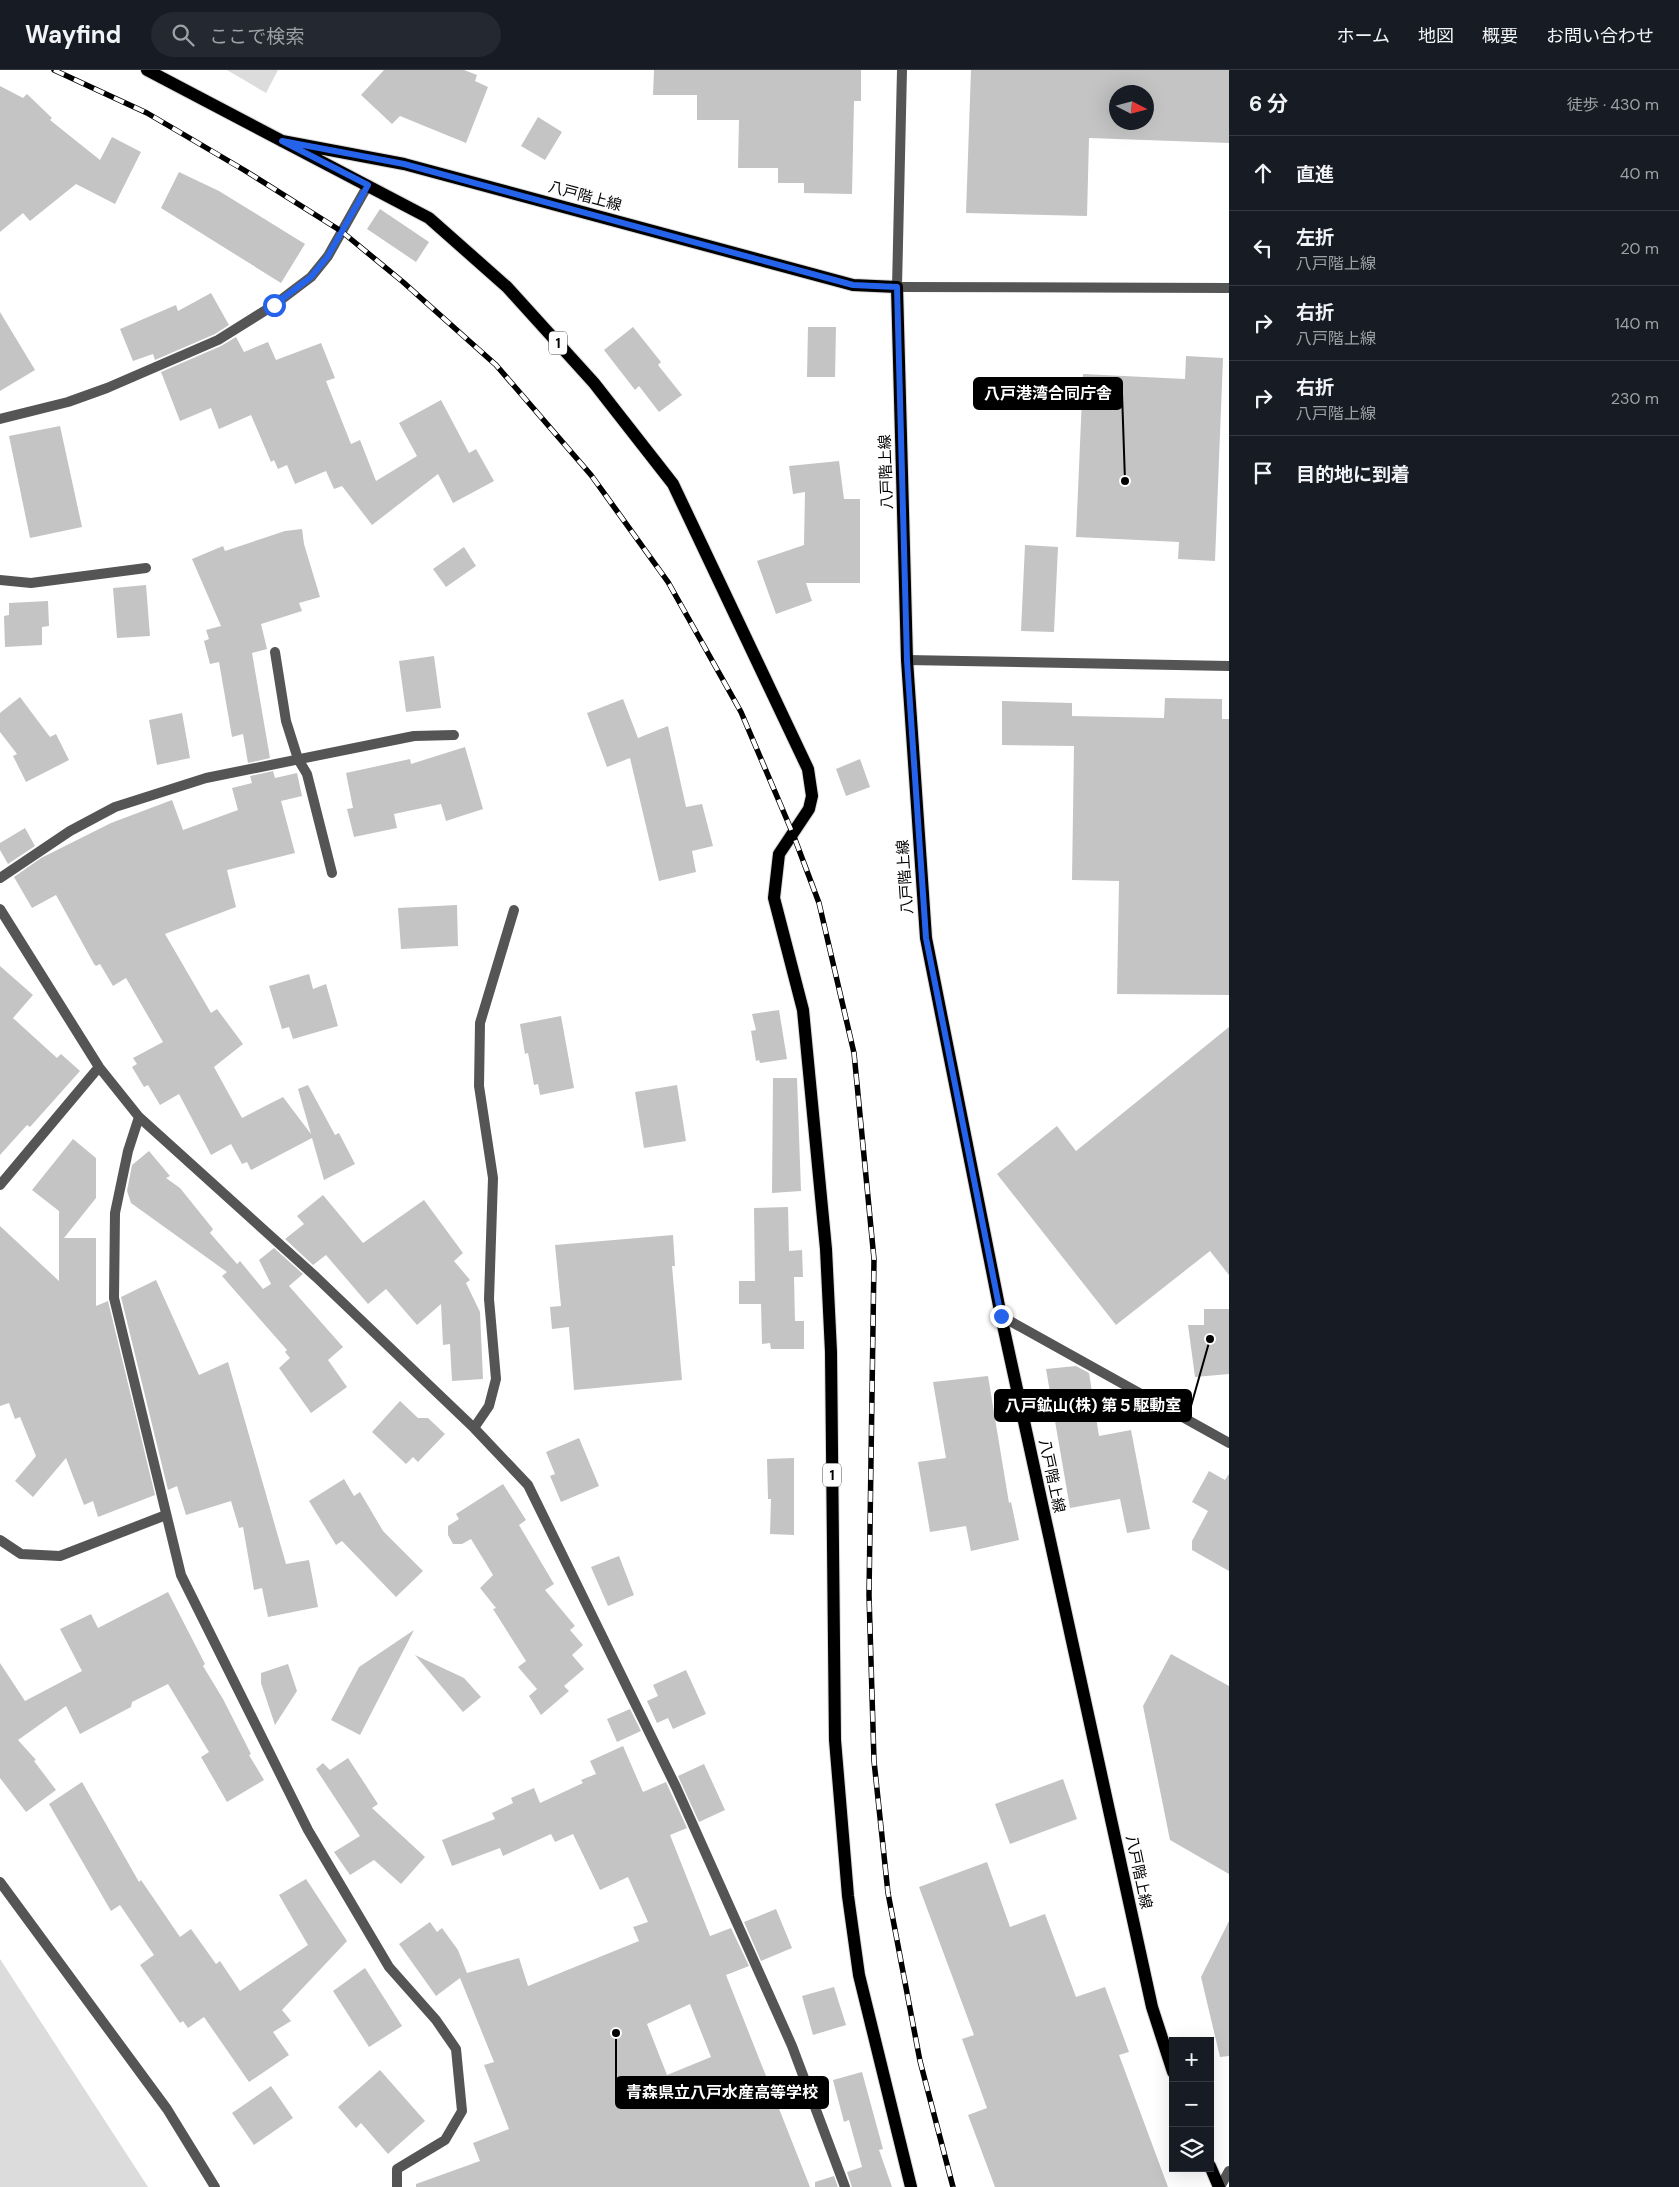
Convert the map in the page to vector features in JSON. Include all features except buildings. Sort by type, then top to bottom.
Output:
[{"type":"main road","name":"八戸階上線","points":[[147,70],[428,218],[507,287],[594,383],[673,484],[808,769],[812,796],[809,810],[779,854],[774,898],[802,1010],[826,1249],[831,1352],[834,1740],[848,1896],[859,1975],[912,2187]]},
{"type":"main road","name":"八戸階上線","points":[[282,141],[404,164],[853,285],[897,287],[907,660],[926,938],[1001,1316],[1152,2007],[1169,2060]]},
{"type":"main road","points":[[1213,2172],[1220,2187]]},
{"type":"street","points":[[902,70],[897,287],[1229,288]]},
{"type":"street","points":[[0,419],[68,402],[107,388],[218,340],[274,305],[311,277],[328,256],[368,185]]},
{"type":"street","points":[[0,580],[31,583],[146,568]]},
{"type":"street","points":[[275,652],[286,721],[298,759],[307,774],[332,873]]},
{"type":"street","points":[[907,660],[1229,666]]},
{"type":"street","points":[[0,878],[70,831],[115,807],[206,778],[414,736],[454,735]]},
{"type":"street","points":[[0,910],[99,1066],[138,1117],[316,1277],[474,1428],[528,1485],[676,1787],[792,2046],[845,2187]]},
{"type":"street","points":[[474,1428],[489,1406],[496,1379],[489,1299],[492,1178],[479,1086],[480,1022],[514,910]]},
{"type":"street","points":[[0,1185],[99,1066]]},
{"type":"street","points":[[138,1117],[128,1151],[116,1213],[114,1298],[181,1575],[308,1830],[389,1967],[436,2020],[456,2049],[462,2111],[445,2140],[397,2169],[397,2187]]},
{"type":"street","points":[[1001,1316],[1229,1442]]},
{"type":"street","points":[[0,1540],[22,1554],[60,1556],[166,1514]]},
{"type":"street","points":[[0,1882],[4,1893],[166,2109],[215,2187]]},
{"type":"street","points":[[1220,2187],[1229,2171]]},
{"type":"shaded area","points":[[227,70],[278,70],[266,93]]},
{"type":"shaded area","points":[[0,1959],[148,2187],[0,2187]]},
{"type":"railway","points":[[54,70],[147,113],[244,170],[341,231],[403,282],[496,365],[591,475],[668,582],[741,712],[793,834],[819,903],[854,1053],[874,1259],[869,1595],[874,1761],[888,1893],[920,2061],[953,2187]]},
{"type":"place","name":"八戸港湾合同庁舎","points":[[1125,481]]},
{"type":"place","name":"八戸鉱山(株) 第５駆動室","points":[[1210,1339]]},
{"type":"place","name":"青森県立八戸水産高等学校","points":[[616,2033]]},
{"type":"route","points":[[274,305],[311,277],[328,256],[368,185],[282,141],[404,164],[853,285],[897,287],[907,660],[926,938],[1001,1316]]}]
